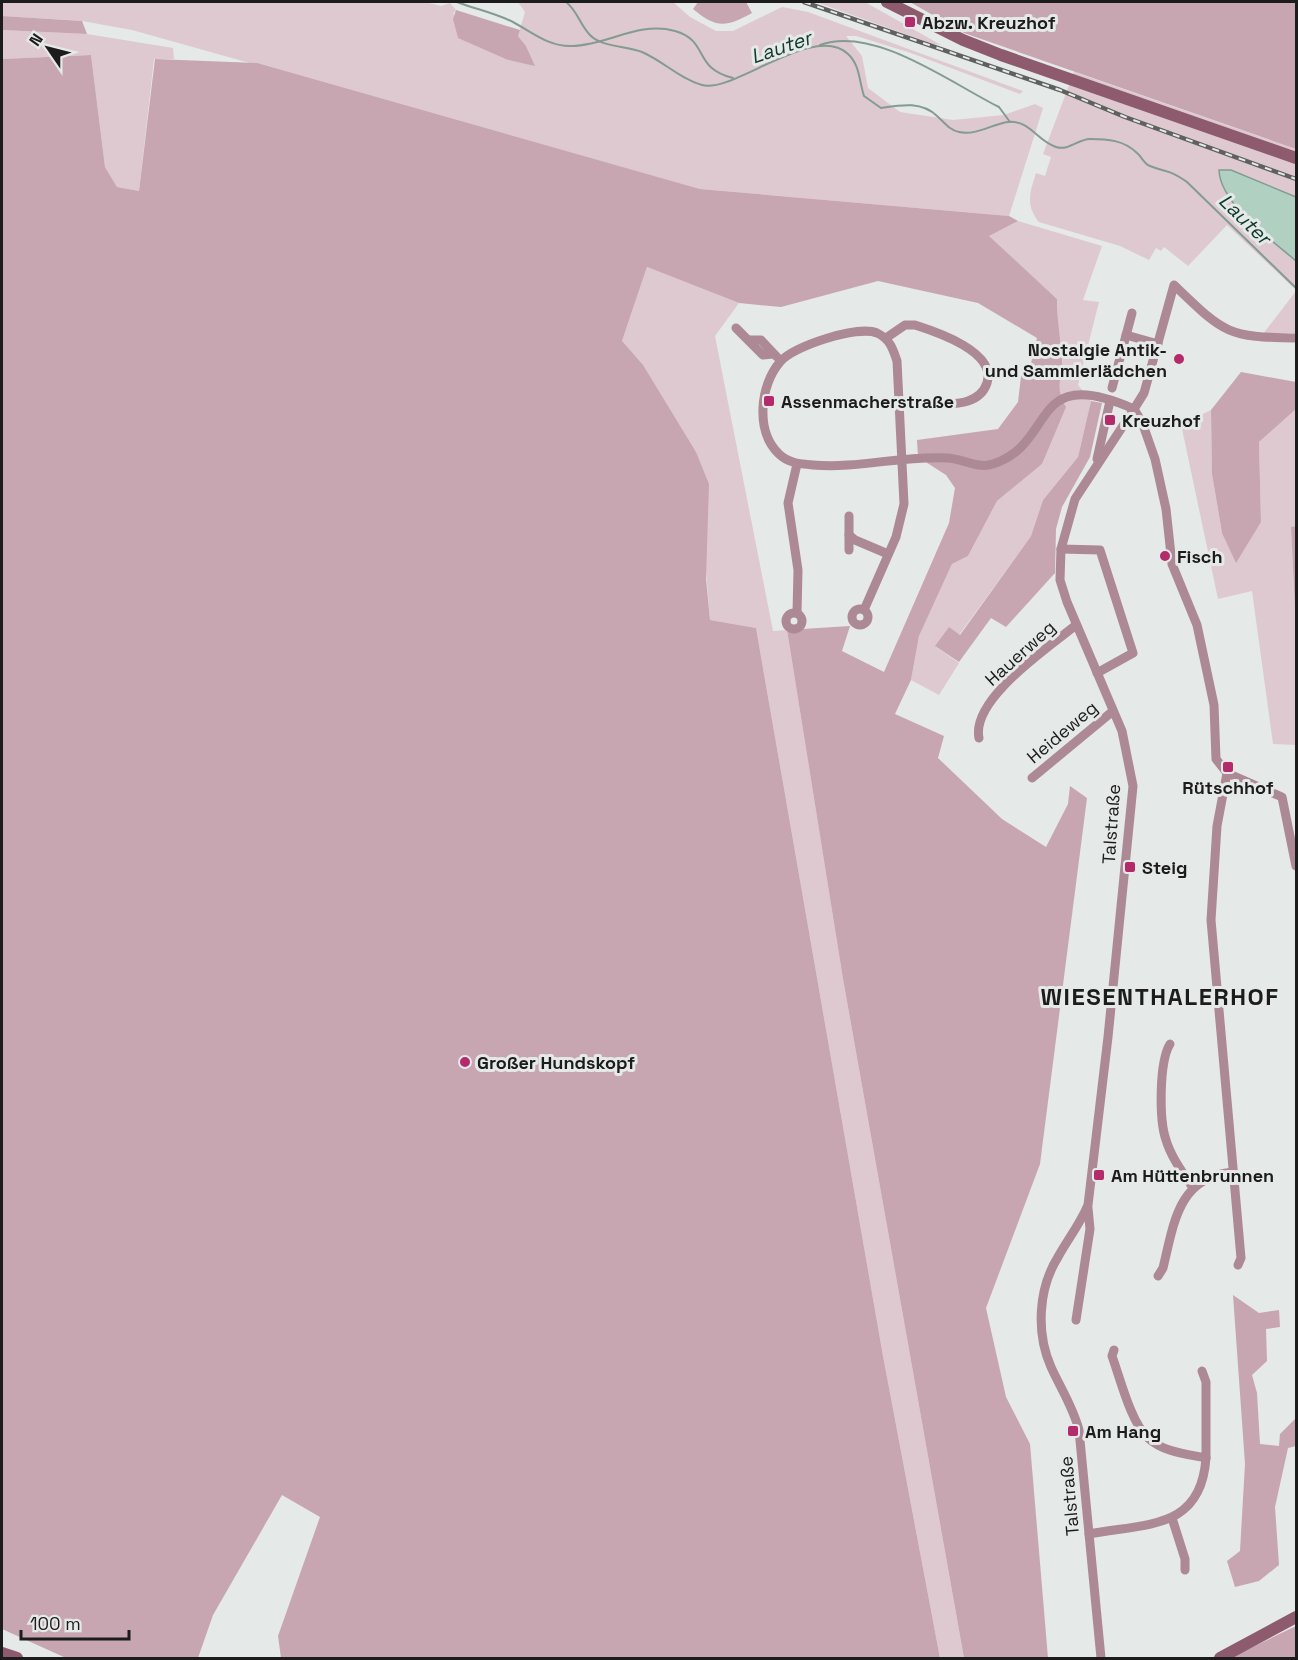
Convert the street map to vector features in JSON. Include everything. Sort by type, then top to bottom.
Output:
[{"type":"street","points":[[888,2],[963,40],[1001,55],[1296,158]]},
{"type":"street","name":"Talstraße","points":[[1076,1320],[1090,1230],[1088,1205],[1108,1037],[1132,786],[1128,755],[1113,711],[1076,625],[1060,580],[1061,549],[1075,499],[1144,393],[1174,285],[1211,320],[1230,332],[1260,338],[1296,338]]},
{"type":"street","points":[[1112,388],[1132,313]]},
{"type":"street","points":[[886,338],[905,325],[915,325],[971,350],[984,359],[988,369],[988,377],[981,393],[966,402],[898,402]]},
{"type":"street","points":[[736,328],[763,355],[773,354],[781,361]]},
{"type":"street","points":[[864,610],[896,537],[904,504],[900,461],[897,361],[893,348],[886,338],[875,332],[863,331],[798,348],[781,361],[765,393],[764,418],[767,436],[778,454],[797,464],[857,466],[900,461],[948,458],[990,465],[1014,454],[1047,410],[1057,401],[1068,396],[1080,395],[1134,409],[1142,422],[1155,459],[1167,517],[1172,564],[1197,625],[1215,705],[1216,759],[1227,773],[1282,797],[1296,866]]},
{"type":"street","points":[[1126,335],[1158,344]]},
{"type":"street","name":"Talstraße","points":[[1096,464],[1110,401]]},
{"type":"street","points":[[797,464],[788,503],[798,570],[797,613]]},
{"type":"street","points":[[849,516],[849,550]]},
{"type":"street","points":[[849,535],[855,540],[888,554]]},
{"type":"street","points":[[1061,549],[1100,550],[1133,653],[1097,673]]},
{"type":"street","name":"Hauerweg","points":[[979,738],[978,721],[999,692],[1076,625]]},
{"type":"street","name":"Heideweg","points":[[1032,778],[1113,711]]},
{"type":"street","points":[[1227,773],[1217,826],[1211,904],[1241,1258],[1238,1265]]},
{"type":"street","points":[[1170,1044],[1164,1060],[1163,1129],[1174,1158],[1193,1188]]},
{"type":"street","points":[[1158,1275],[1163,1268],[1182,1201],[1193,1188],[1207,1179],[1233,1172]]},
{"type":"street","name":"Talstraße","points":[[1088,1205],[1056,1259],[1046,1287],[1041,1324],[1052,1367],[1070,1401],[1079,1430],[1101,1659]]},
{"type":"street","points":[[1114,1350],[1112,1356],[1131,1407],[1147,1438],[1175,1452],[1206,1458]]},
{"type":"street","points":[[1089,1534],[1172,1518],[1192,1504],[1200,1491],[1206,1458],[1206,1382],[1202,1371]]},
{"type":"street","points":[[1172,1518],[1185,1559],[1185,1570]]},
{"type":"street","points":[[1220,1659],[1296,1617]]},
{"type":"street","points":[[2,1653],[16,1659]]},
{"type":"shaded area","points":[[2,2],[425,2],[441,6],[450,3],[456,10],[453,14],[508,60],[534,65],[526,46],[518,36],[525,12],[518,2],[673,2],[690,17],[716,31],[733,31],[782,7],[808,12],[1023,91],[1020,94],[911,53],[856,36],[846,36],[862,56],[868,88],[900,112],[953,120],[1004,115],[1035,104],[1043,108],[1009,216],[700,189],[132,30],[82,21],[2,16]]},
{"type":"shaded area","points":[[698,2],[746,2],[752,13],[728,23],[715,23],[693,9]]},
{"type":"shaded area","points":[[816,2],[865,2],[941,45],[933,44]]},
{"type":"shaded area","points":[[910,2],[1296,2],[1296,149],[964,33]]},
{"type":"shaded area","points":[[456,10],[520,30],[518,36],[526,46],[535,66],[508,60],[458,38],[453,19]]},
{"type":"shaded area","points":[[2,16],[82,21],[87,34],[2,30]]},
{"type":"shaded area","points":[[2,30],[87,34],[173,48],[174,59],[154,59],[139,191],[117,187],[105,167],[91,55],[2,59]]},
{"type":"shaded area","points":[[91,55],[105,167],[117,187],[139,191],[155,59],[257,63],[700,189],[1009,216],[1018,221],[989,236],[1057,299],[1062,356],[1060,393],[1066,407],[1042,464],[997,501],[968,556],[952,564],[919,636],[911,680],[895,714],[944,736],[938,758],[1002,819],[1046,847],[1068,804],[1070,786],[1087,798],[1040,1164],[986,1308],[1006,1397],[1030,1444],[1048,1658],[964,1658],[843,979],[787,630],[850,626],[842,651],[884,672],[949,523],[955,488],[946,475],[918,457],[917,440],[998,429],[1018,402],[1022,368],[1031,363],[1037,338],[978,303],[878,281],[781,307],[739,303],[647,267],[622,341],[643,365],[696,452],[709,484],[706,579],[710,620],[756,628],[883,1356],[940,1658],[281,1658],[278,1636],[320,1517],[282,1495],[213,1615],[198,1658],[66,1658],[2,1629],[2,59]]},
{"type":"shaded area","points":[[1074,72],[1296,149],[1296,197],[1231,170],[1219,171],[1228,196],[1238,209],[1296,261],[1296,290],[1227,225],[1188,266],[1164,247],[1161,251],[1156,248],[1149,260],[1120,246],[1039,222],[1030,204],[1032,186],[1036,173],[1045,176],[1051,157],[1043,154]]},
{"type":"shaded area","points":[[1219,170],[1231,170],[1296,197],[1296,261],[1249,221],[1238,208],[1228,196]]},
{"type":"shaded area","points":[[1018,221],[1102,246],[1083,300],[1099,302],[1078,385],[1091,401],[1078,457],[1043,500],[1031,536],[959,635],[948,628],[936,647],[959,663],[939,695],[911,680],[919,636],[952,564],[968,556],[997,501],[1042,464],[1058,394],[1063,358],[1058,334],[1057,299],[988,236]]},
{"type":"shaded area","points":[[647,267],[739,303],[715,336],[773,631],[787,630],[843,979],[964,1658],[940,1658],[883,1356],[756,628],[710,620],[696,452],[622,341]]},
{"type":"shaded area","points":[[1296,291],[1296,333],[1263,334]]},
{"type":"shaded area","points":[[1241,372],[1296,382],[1296,409],[1259,442],[1261,522],[1236,563],[1222,533],[1212,474],[1211,410]]},
{"type":"shaded area","points":[[1091,401],[1102,403],[1090,457],[1062,507],[1056,529],[1055,573],[1006,627],[991,618],[959,662],[935,646],[949,627],[960,635],[1031,536],[1043,500],[1078,457]]},
{"type":"shaded area","points":[[1296,409],[1296,526],[1291,527],[1296,629],[1296,745],[1273,744],[1252,591],[1218,599],[1181,424],[1211,410],[1212,474],[1222,533],[1261,522],[1259,442]]},
{"type":"shaded area","points":[[1296,526],[1296,629],[1291,527]]},
{"type":"shaded area","points":[[1233,1295],[1259,1313],[1279,1310],[1280,1327],[1266,1329],[1267,1361],[1252,1375],[1257,1393],[1260,1444],[1279,1446],[1280,1434],[1296,1418],[1296,1446],[1288,1448],[1275,1507],[1279,1565],[1259,1581],[1235,1587],[1227,1561],[1240,1551],[1245,1464]]},
{"type":"shaded area","points":[[1296,1626],[1296,1658],[1230,1658]]},
{"type":"waterway","name":"Lauter","points":[[457,2],[506,19],[541,38],[564,46],[585,45],[648,29],[675,31],[686,35],[693,41],[712,68],[720,74],[733,78]]},
{"type":"waterway","name":"Lauter","points":[[532,2],[537,2]]},
{"type":"waterway","name":"Lauter","points":[[566,2],[595,39],[642,52],[686,79],[702,85],[716,85],[733,79],[795,52],[815,47],[833,47],[852,58],[864,96],[881,108],[918,106],[931,111],[952,130],[965,133],[1002,123],[1016,122],[1028,127],[1049,144],[1061,148],[1090,139],[1121,143],[1132,149],[1148,165],[1172,173],[1187,182],[1296,288]]},
{"type":"waterway","points":[[820,45],[841,41],[864,43],[888,50],[936,72],[999,107],[1010,122]]},
{"type":"railway","points":[[804,2],[1060,90],[1125,117],[1296,179]]},
{"type":"place","name":"Abzw. Kreuzhof","points":[[910,22]]},
{"type":"place","name":"Nostalgie Antik- und Sammlerlädchen","points":[[1179,359]]},
{"type":"place","name":"Assenmacherstraße","points":[[769,401]]},
{"type":"place","name":"Kreuzhof","points":[[1110,420]]},
{"type":"place","name":"Fisch","points":[[1165,556]]},
{"type":"place","name":"Rütschhof","points":[[1228,767]]},
{"type":"place","name":"Steig","points":[[1130,867]]},
{"type":"place","name":"Großer Hundskopf","points":[[465,1062]]},
{"type":"place","name":"Am Hüttenbrunnen","points":[[1099,1175]]},
{"type":"place","name":"Am Hang","points":[[1073,1431]]},
{"type":"district","name":"WIESENTHALERHOF","points":[[1160,996]]}]
